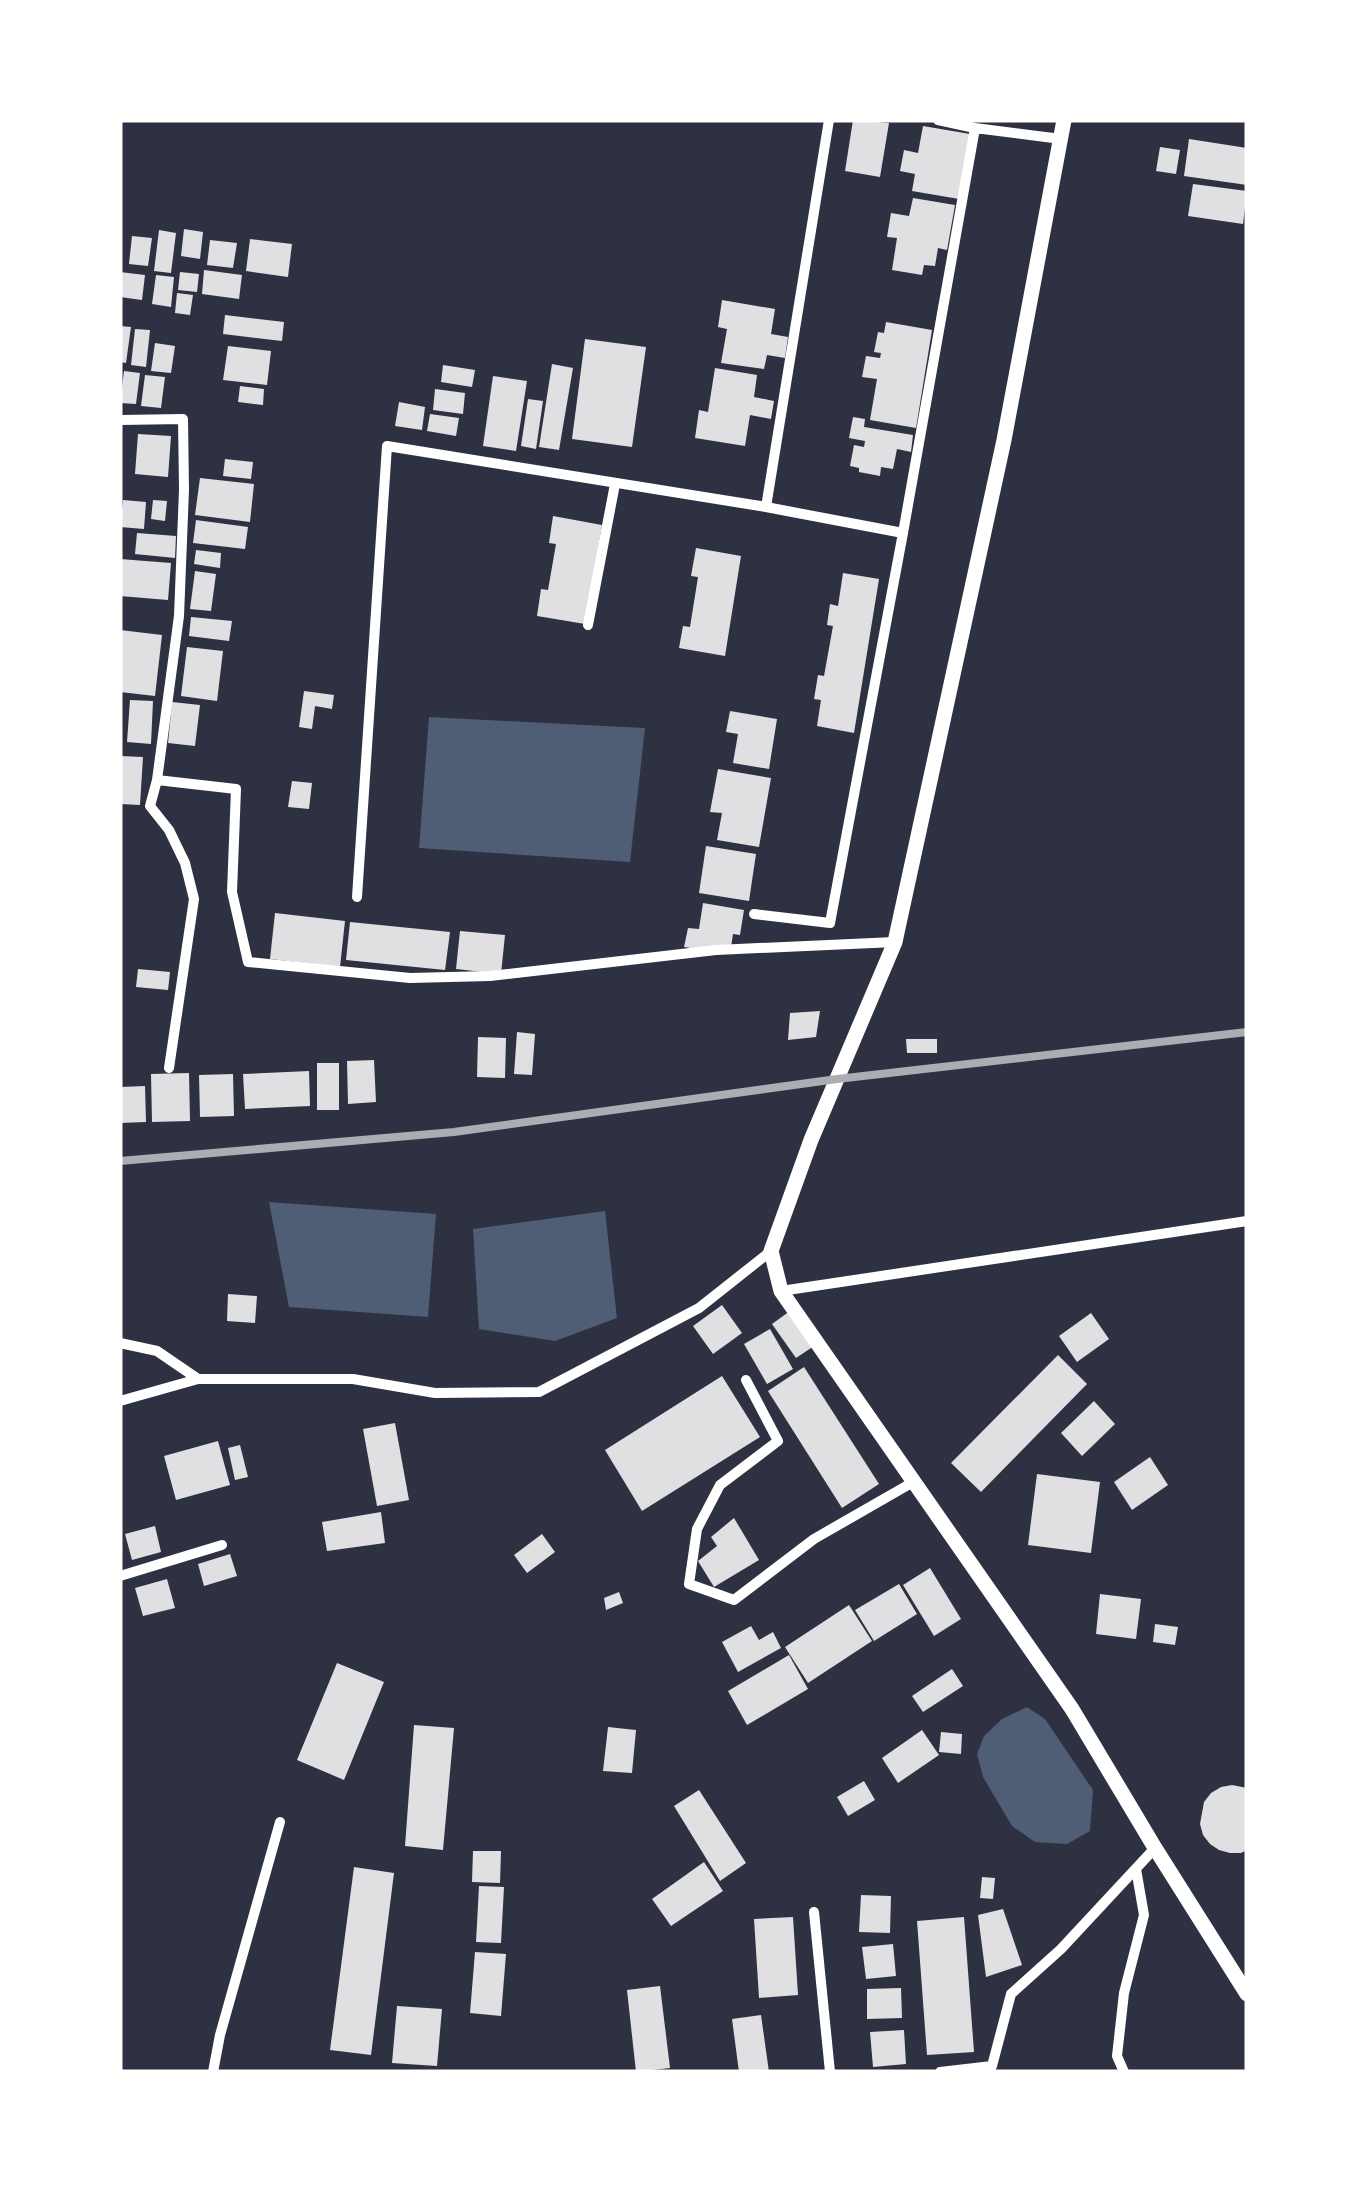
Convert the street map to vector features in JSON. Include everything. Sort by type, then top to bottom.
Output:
[{"type":"street","points":[[766,507],[830,120]]},
{"type":"street","points":[[938,120],[1061,139]]},
{"type":"street","points":[[120,1401],[198,1379],[353,1379],[435,1393],[539,1392],[699,1308],[770,1251],[811,1140],[895,942],[1004,440],[1064,120]]},
{"type":"street","points":[[754,914],[830,923],[976,128]]},
{"type":"street","points":[[120,420],[183,419],[179,616],[150,806],[169,830],[185,863],[194,899],[170,1068]]},
{"type":"street","points":[[357,898],[387,446],[903,532]]},
{"type":"street","points":[[588,626],[615,484]]},
{"type":"street","points":[[157,780],[236,788],[232,892],[248,962],[410,978],[490,976],[716,950],[895,942]]},
{"type":"street","points":[[781,1291],[1247,1221]]},
{"type":"street","points":[[770,1251],[781,1291],[1072,1710],[1247,1994]]},
{"type":"street","points":[[120,1344],[156,1351],[198,1379]]},
{"type":"street","points":[[746,1380],[778,1441],[720,1485],[697,1529],[689,1584],[734,1600],[814,1539],[915,1481]]},
{"type":"street","points":[[120,1576],[222,1545]]},
{"type":"street","points":[[214,2072],[220,2035],[280,1822]]},
{"type":"street","points":[[940,2072],[992,2066],[1011,1994],[1060,1949],[1155,1848]]},
{"type":"street","points":[[1124,2072],[1117,2056],[1124,1993],[1144,1915],[1136,1868]]},
{"type":"street","points":[[814,1912],[830,2072]]},
{"type":"water","points":[[429,717],[645,728],[630,862],[419,848]]},
{"type":"water","points":[[269,1202],[436,1214],[428,1317],[289,1307]]},
{"type":"water","points":[[605,1211],[617,1318],[555,1341],[479,1329],[473,1229]]},
{"type":"water","points":[[1027,1707],[1045,1719],[1093,1790],[1090,1831],[1067,1844],[1035,1842],[1012,1826],[983,1777],[977,1754],[984,1736],[1002,1719]]},
{"type":"building","points":[[853,120],[889,123],[880,177],[845,171]]},
{"type":"building","points":[[923,126],[970,134],[959,199],[912,191],[915,174],[900,171],[904,150],[918,153]]},
{"type":"building","points":[[1189,139],[1247,148],[1247,185],[1184,176]]},
{"type":"building","points":[[1160,147],[1180,150],[1176,174],[1156,171]]},
{"type":"building","points":[[1193,184],[1247,191],[1243,224],[1188,216]]},
{"type":"building","points":[[913,198],[955,205],[947,250],[938,248],[935,266],[924,265],[922,275],[892,270],[897,238],[887,237],[891,213],[909,216]]},
{"type":"building","points":[[184,229],[203,232],[200,259],[181,256]]},
{"type":"building","points":[[159,230],[176,233],[171,273],[154,271]]},
{"type":"building","points":[[132,236],[152,238],[148,266],[129,264]]},
{"type":"building","points":[[250,239],[292,244],[288,277],[246,271]]},
{"type":"building","points":[[210,240],[237,243],[233,268],[207,265]]},
{"type":"building","points":[[204,270],[242,275],[239,299],[202,294]]},
{"type":"building","points":[[120,272],[145,275],[142,300],[120,297]]},
{"type":"building","points":[[180,272],[199,274],[197,292],[178,290]]},
{"type":"building","points":[[156,275],[174,277],[171,307],[152,304]]},
{"type":"building","points":[[177,293],[193,295],[190,315],[175,313]]},
{"type":"building","points":[[722,300],[775,309],[771,334],[788,337],[785,358],[767,355],[764,369],[721,363],[727,329],[718,327]]},
{"type":"building","points":[[225,315],[284,322],[282,341],[223,334]]},
{"type":"building","points":[[886,322],[932,330],[916,428],[870,420],[877,379],[862,377],[866,356],[880,358],[881,353],[874,352],[878,332],[884,333]]},
{"type":"building","points":[[120,326],[131,327],[126,363],[120,362]]},
{"type":"building","points":[[135,329],[150,330],[146,367],[131,365]]},
{"type":"building","points":[[585,339],[646,347],[632,447],[572,439]]},
{"type":"building","points":[[155,343],[175,346],[171,373],[151,371]]},
{"type":"building","points":[[228,346],[271,351],[267,385],[223,380]]},
{"type":"building","points":[[552,364],[573,368],[559,450],[539,447]]},
{"type":"building","points":[[443,365],[475,370],[472,387],[441,382]]},
{"type":"building","points":[[715,368],[757,375],[754,397],[774,401],[771,419],[750,415],[745,446],[695,438],[699,410],[708,412]]},
{"type":"building","points":[[124,371],[140,373],[136,404],[120,403]]},
{"type":"building","points":[[145,375],[165,377],[161,408],[141,406]]},
{"type":"building","points":[[493,376],[527,381],[516,451],[483,446]]},
{"type":"building","points":[[240,386],[264,389],[263,405],[238,402]]},
{"type":"building","points":[[435,389],[465,393],[463,414],[433,410]]},
{"type":"building","points":[[528,399],[543,401],[536,449],[521,446]]},
{"type":"building","points":[[399,402],[425,407],[422,430],[395,426]]},
{"type":"building","points":[[430,414],[459,418],[456,436],[427,431]]},
{"type":"building","points":[[853,417],[865,419],[864,427],[913,435],[911,452],[897,449],[893,469],[881,467],[880,476],[859,472],[859,468],[850,466],[854,445],[864,447],[865,441],[849,438]]},
{"type":"building","points":[[138,434],[171,436],[168,477],[135,474]]},
{"type":"building","points":[[225,459],[253,462],[251,479],[223,476]]},
{"type":"building","points":[[200,478],[254,484],[250,522],[195,515]]},
{"type":"building","points":[[123,500],[146,502],[144,529],[120,527]]},
{"type":"building","points":[[153,500],[167,501],[165,521],[151,519]]},
{"type":"building","points":[[553,516],[602,525],[585,624],[537,616],[541,589],[548,590],[556,544],[549,543]]},
{"type":"building","points":[[196,520],[248,527],[245,549],[193,543]]},
{"type":"building","points":[[137,533],[176,536],[175,558],[135,554]]},
{"type":"building","points":[[696,548],[741,556],[725,656],[679,648],[683,626],[690,627],[698,577],[691,576]]},
{"type":"building","points":[[196,550],[221,553],[220,568],[194,564]]},
{"type":"building","points":[[120,559],[171,563],[168,600],[120,596]]},
{"type":"building","points":[[195,571],[216,574],[211,611],[190,609]]},
{"type":"building","points":[[843,573],[879,579],[854,733],[817,726],[821,700],[814,699],[818,675],[824,676],[833,626],[827,625],[830,604],[838,606]]},
{"type":"building","points":[[191,617],[232,621],[229,641],[189,636]]},
{"type":"building","points":[[120,630],[162,635],[155,696],[120,692]]},
{"type":"building","points":[[187,647],[223,651],[217,701],[181,696]]},
{"type":"building","points":[[304,691],[334,695],[332,709],[315,706],[312,729],[299,727]]},
{"type":"building","points":[[130,700],[153,701],[151,744],[127,742]]},
{"type":"building","points":[[172,702],[200,705],[195,746],[168,743]]},
{"type":"building","points":[[730,711],[777,719],[769,769],[733,763],[738,734],[726,732]]},
{"type":"building","points":[[120,756],[143,757],[140,805],[120,804]]},
{"type":"building","points":[[718,769],[771,778],[759,847],[717,840],[722,813],[710,812]]},
{"type":"building","points":[[292,781],[312,783],[309,809],[288,807]]},
{"type":"building","points":[[706,846],[756,854],[749,901],[699,893]]},
{"type":"building","points":[[703,903],[744,910],[740,935],[733,934],[730,954],[684,947],[688,928],[699,929]]},
{"type":"building","points":[[275,913],[345,921],[340,967],[270,959]]},
{"type":"building","points":[[350,922],[450,932],[445,970],[346,960]]},
{"type":"building","points":[[460,931],[505,935],[501,974],[456,969]]},
{"type":"building","points":[[138,969],[170,972],[168,990],[136,987]]},
{"type":"building","points":[[820,1011],[816,1037],[788,1040],[790,1013]]},
{"type":"building","points":[[517,1032],[535,1034],[532,1075],[514,1074]]},
{"type":"building","points":[[478,1037],[506,1038],[505,1078],[477,1077]]},
{"type":"building","points":[[906,1039],[937,1039],[937,1053],[907,1053]]},
{"type":"building","points":[[374,1060],[376,1102],[348,1104],[347,1061]]},
{"type":"building","points":[[317,1063],[339,1063],[339,1110],[317,1110]]},
{"type":"building","points":[[309,1071],[310,1106],[245,1109],[243,1074]]},
{"type":"building","points":[[189,1073],[190,1121],[152,1122],[151,1074]]},
{"type":"building","points":[[233,1074],[234,1116],[200,1117],[199,1075]]},
{"type":"building","points":[[145,1086],[146,1122],[120,1123],[120,1087]]},
{"type":"building","points":[[228,1294],[257,1296],[255,1323],[227,1321]]},
{"type":"building","points":[[722,1305],[742,1333],[713,1354],[693,1326]]},
{"type":"building","points":[[790,1311],[814,1346],[796,1358],[772,1324]]},
{"type":"building","points":[[1091,1313],[1109,1339],[1077,1362],[1059,1336]]},
{"type":"building","points":[[770,1329],[793,1369],[767,1384],[744,1344]]},
{"type":"building","points":[[1058,1355],[1087,1384],[981,1492],[951,1463]]},
{"type":"building","points":[[804,1367],[879,1484],[842,1508],[768,1391]]},
{"type":"building","points":[[722,1376],[760,1437],[642,1511],[605,1450]]},
{"type":"building","points":[[1094,1401],[1115,1424],[1082,1456],[1061,1433]]},
{"type":"building","points":[[395,1423],[409,1500],[377,1506],[363,1429]]},
{"type":"building","points":[[218,1441],[230,1485],[176,1500],[164,1456]]},
{"type":"building","points":[[240,1445],[248,1477],[235,1480],[228,1448]]},
{"type":"building","points":[[1150,1457],[1168,1485],[1132,1510],[1114,1482]]},
{"type":"building","points":[[1037,1474],[1100,1482],[1091,1553],[1028,1545]]},
{"type":"building","points":[[381,1512],[385,1543],[327,1551],[322,1522]]},
{"type":"building","points":[[734,1518],[759,1560],[714,1587],[698,1561],[717,1546],[711,1537]]},
{"type":"building","points":[[155,1526],[161,1552],[132,1560],[125,1534]]},
{"type":"building","points":[[542,1534],[555,1552],[527,1573],[514,1555]]},
{"type":"building","points":[[230,1554],[237,1576],[204,1586],[198,1564]]},
{"type":"building","points":[[930,1568],[961,1619],[934,1636],[903,1585]]},
{"type":"building","points":[[167,1579],[175,1608],[143,1616],[135,1588]]},
{"type":"building","points":[[899,1584],[917,1614],[874,1641],[855,1610]]},
{"type":"building","points":[[619,1592],[623,1603],[606,1610],[604,1598]]},
{"type":"building","points":[[1100,1594],[1141,1599],[1136,1639],[1096,1634]]},
{"type":"building","points":[[849,1605],[872,1641],[808,1683],[785,1647]]},
{"type":"building","points":[[1155,1624],[1178,1627],[1175,1645],[1153,1642]]},
{"type":"building","points":[[751,1626],[759,1640],[773,1632],[781,1648],[738,1672],[722,1642]]},
{"type":"building","points":[[789,1655],[808,1689],[747,1725],[728,1691]]},
{"type":"building","points":[[337,1663],[384,1682],[344,1780],[297,1760]]},
{"type":"building","points":[[952,1669],[963,1686],[923,1712],[912,1696]]},
{"type":"building","points":[[414,1725],[454,1728],[443,1850],[405,1846]]},
{"type":"building","points":[[608,1727],[636,1730],[632,1773],[603,1771]]},
{"type":"building","points":[[922,1730],[939,1755],[898,1783],[882,1758]]},
{"type":"building","points":[[941,1732],[962,1734],[961,1754],[939,1752]]},
{"type":"building","points":[[864,1781],[875,1800],[848,1816],[837,1797]]},
{"type":"building","points":[[1232,1785],[1247,1788],[1247,1850],[1241,1853],[1219,1850],[1210,1844],[1200,1824],[1204,1802],[1211,1793]]},
{"type":"building","points":[[699,1790],[746,1863],[720,1881],[674,1806]]},
{"type":"building","points":[[473,1851],[501,1851],[500,1883],[472,1882]]},
{"type":"building","points":[[704,1862],[723,1891],[671,1926],[652,1899]]},
{"type":"building","points":[[354,1867],[394,1873],[371,2055],[330,2050]]},
{"type":"building","points":[[982,1877],[995,1878],[993,1899],[980,1898]]},
{"type":"building","points":[[479,1886],[504,1887],[501,1943],[476,1942]]},
{"type":"building","points":[[861,1895],[891,1896],[890,1933],[859,1932]]},
{"type":"building","points":[[1003,1909],[1022,1965],[986,1977],[978,1915]]},
{"type":"building","points":[[793,1917],[798,1995],[759,1998],[754,1919]]},
{"type":"building","points":[[964,1917],[974,2052],[927,2055],[917,1921]]},
{"type":"building","points":[[893,1944],[896,1976],[866,1979],[862,1947]]},
{"type":"building","points":[[475,1952],[506,1954],[501,2016],[470,2013]]},
{"type":"building","points":[[660,1986],[670,2068],[636,2072],[627,1990]]},
{"type":"building","points":[[901,1988],[902,2018],[867,2019],[867,1989]]},
{"type":"building","points":[[397,2006],[442,2009],[437,2066],[392,2063]]},
{"type":"building","points":[[761,2015],[769,2072],[739,2072],[732,2019]]},
{"type":"building","points":[[904,2030],[906,2064],[873,2067],[870,2032]]},
{"type":"railway","points":[[120,1161],[454,1132],[837,1079],[1247,1032]]}]
